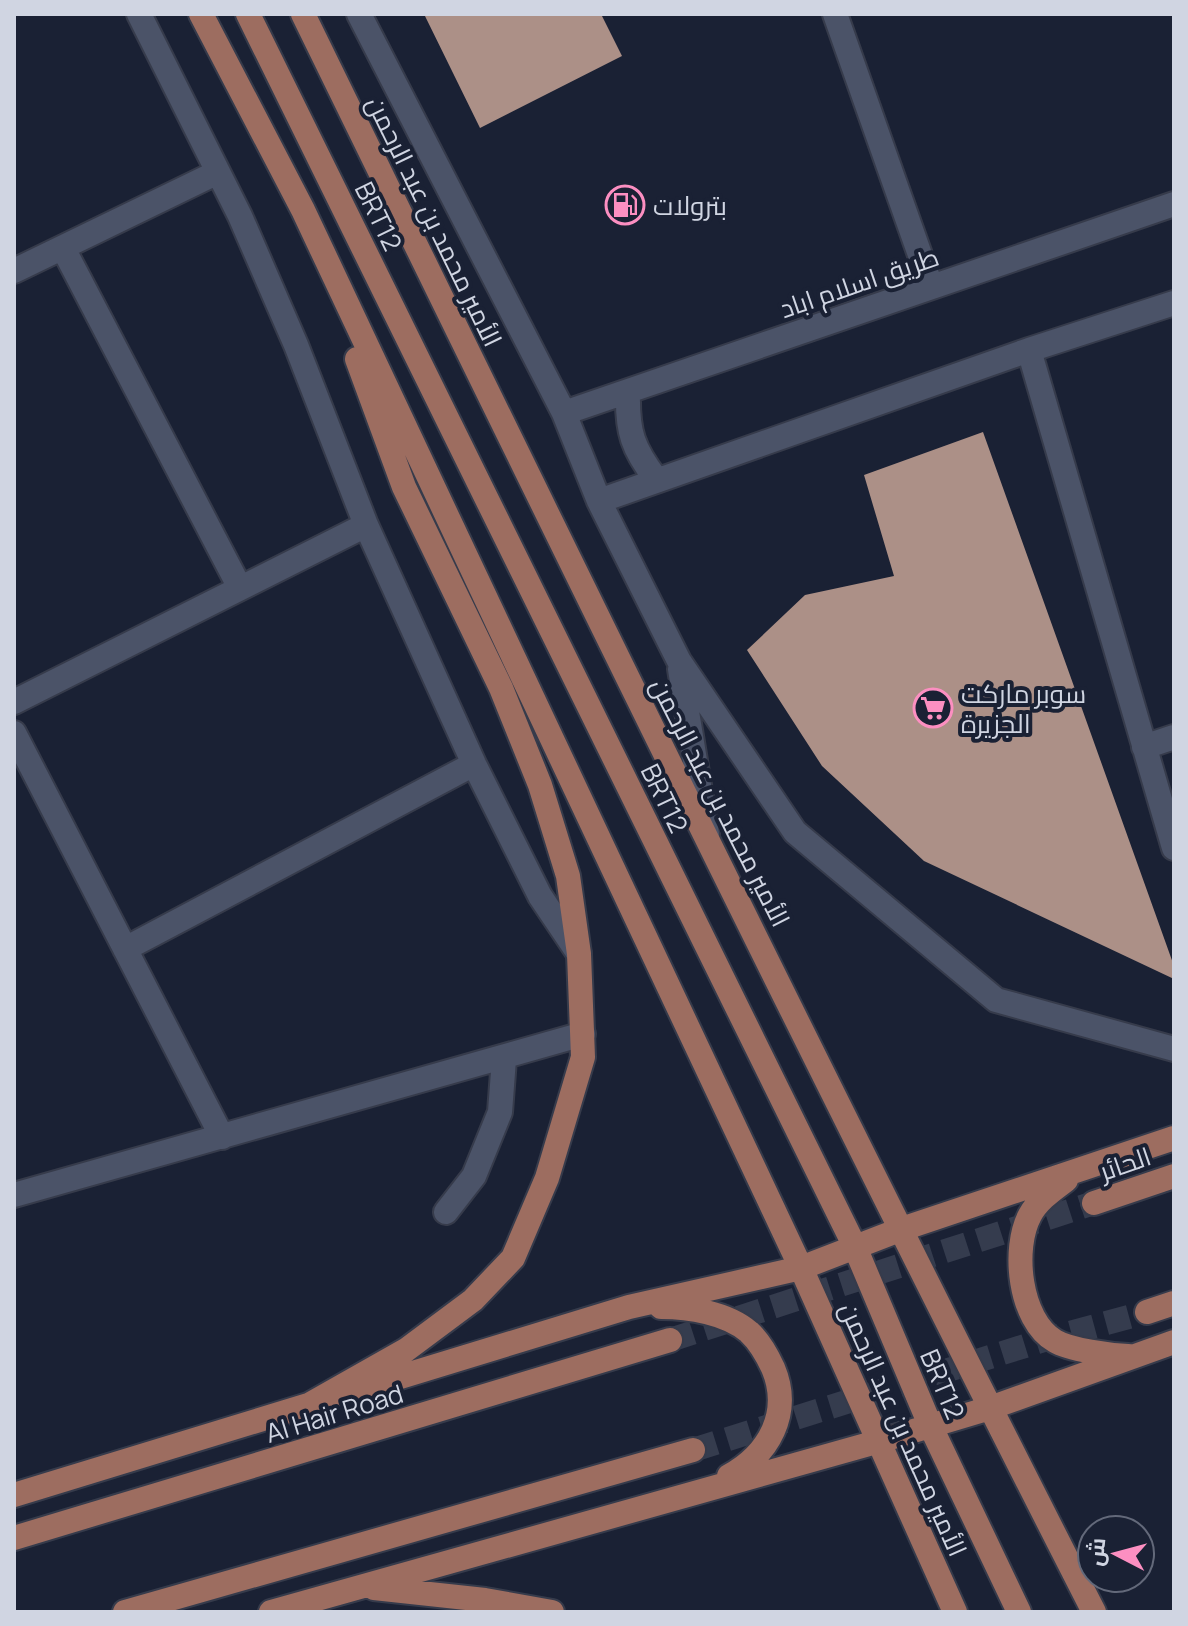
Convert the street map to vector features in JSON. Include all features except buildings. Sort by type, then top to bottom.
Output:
[{"type":"main road","name":"الأمير محمد بن عبد الرحمن","points":[[201,14],[303,210],[801,1268],[955,1612]]},
{"type":"main road","name":"BRT12","points":[[248,14],[855,1247],[930,1425],[1019,1612]]},
{"type":"main road","name":"الأمير محمد بن عبد الرحمن","points":[[303,14],[708,840],[1094,1612]]},
{"type":"main road","points":[[303,210],[404,487],[501,688],[540,785],[568,876],[579,954],[583,1034],[583,1057],[547,1178],[513,1258],[473,1300],[406,1350],[307,1406]]},
{"type":"main road","points":[[14,1495],[629,1307],[801,1268],[902,1229],[1174,1138]]},
{"type":"main road","points":[[1077,1170],[1042,1200],[1030,1215],[1019,1267],[1027,1304],[1055,1341],[1098,1353],[1136,1356]]},
{"type":"main road","name":"الحائر","points":[[1094,1203],[1174,1176]]},
{"type":"main road","points":[[1147,1312],[1174,1303]]},
{"type":"main road","points":[[629,1307],[692,1310],[734,1322],[750,1333],[766,1353],[776,1376],[781,1400],[777,1426],[764,1448],[740,1470],[705,1489]]},
{"type":"main road","name":"Al Hair Road","points":[[14,1538],[670,1340]]},
{"type":"main road","points":[[271,1612],[880,1441],[990,1408],[1174,1342]]},
{"type":"main road","points":[[125,1612],[693,1450]]},
{"type":"main road","points":[[360,1586],[485,1600],[552,1612]]},
{"type":"street","points":[[139,14],[240,216],[296,345],[366,525],[474,764],[540,896],[579,954]]},
{"type":"street","points":[[359,14],[564,413],[599,501],[679,661],[795,832],[996,1000],[1174,1049]]},
{"type":"street","points":[[835,14],[931,286]]},
{"type":"street","points":[[14,271],[218,172]]},
{"type":"street","name":"طريق اسلام اباد","points":[[564,413],[1174,204]]},
{"type":"street","points":[[63,248],[240,588]]},
{"type":"street","points":[[599,501],[1029,350],[1174,303]]},
{"type":"street","points":[[1029,350],[1174,848]]},
{"type":"street","points":[[628,393],[627,417],[631,438],[638,456],[656,479]]},
{"type":"street","points":[[14,702],[366,525]]},
{"type":"street","points":[[679,661],[708,840]]},
{"type":"street","points":[[14,733],[222,1137]]},
{"type":"street","points":[[1144,747],[1174,737]]},
{"type":"street","points":[[125,949],[474,764]]},
{"type":"street","points":[[14,1195],[504,1059],[583,1034]]},
{"type":"street","points":[[446,1212],[474,1176],[500,1112],[504,1059]]},
{"type":"tunnel","points":[[670,1340],[1094,1203]]},
{"type":"tunnel","points":[[693,1450],[1044,1340],[1147,1312]]},
{"type":"place","name":"بترولات","points":[[625,205]]},
{"type":"place","name":"سوبر ماركت الجزيرة","points":[[933,708]]}]
